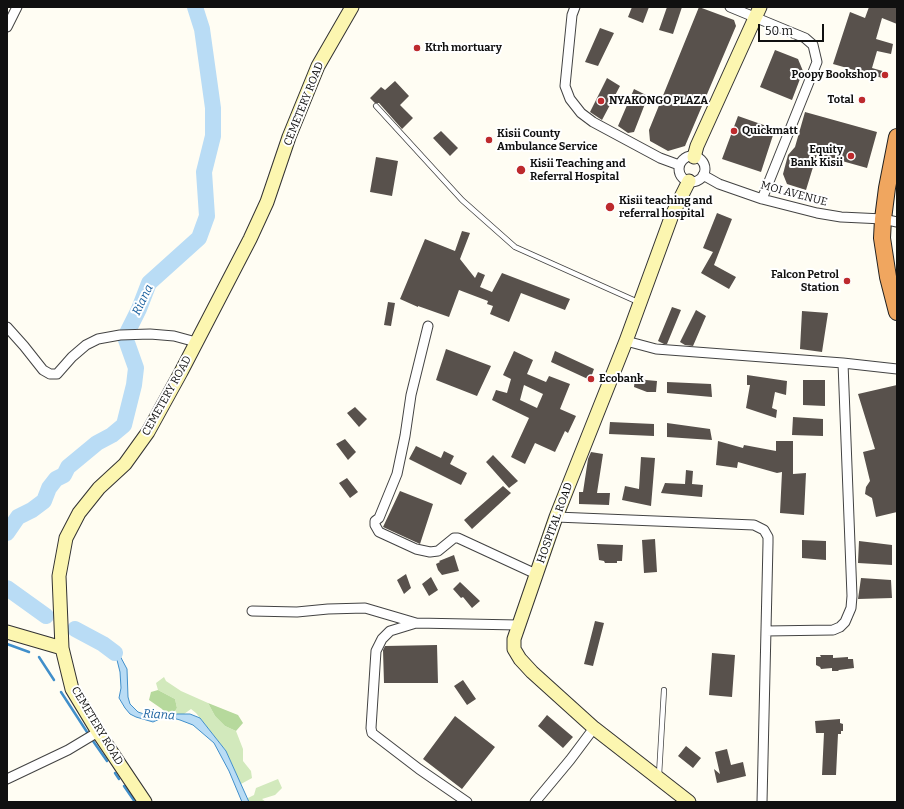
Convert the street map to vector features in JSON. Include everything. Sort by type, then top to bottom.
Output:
[{"type":"highway","points":[[897,137],[890,221],[882,238],[887,269],[897,312]]},
{"type":"street","points":[[7,27],[17,7]]},
{"type":"street","points":[[575,7],[572,15],[565,86],[570,99],[581,113],[593,122],[660,158],[679,165]]},
{"type":"street","points":[[730,7],[758,12],[806,38],[813,45],[817,62],[762,199]]},
{"type":"street","name":"CEMETERY ROAD","points":[[145,802],[98,732],[72,689],[62,648],[59,576],[66,538],[79,513],[99,488],[125,464],[148,432],[181,372],[250,239],[267,202],[289,137],[318,66],[354,9]]},
{"type":"street","points":[[694,156],[697,146],[758,12]]},
{"type":"street","points":[[694,156],[702,162],[704,170],[703,175],[697,180],[689,181],[682,177],[679,165],[684,158],[694,156]]},
{"type":"street","name":"MOI AVENUE","points":[[703,175],[720,184],[762,199],[817,213],[890,221]]},
{"type":"street","name":"HOSPITAL ROAD","points":[[689,181],[672,215],[626,341],[556,517],[524,614],[518,625],[514,638],[514,649],[520,659],[594,728],[689,802]]},
{"type":"street","points":[[428,326],[411,395],[405,436],[397,474],[379,518],[375,521],[375,525],[379,532],[416,549],[430,552],[438,550],[454,538],[458,538],[536,574]]},
{"type":"street","points":[[7,327],[43,370],[50,374],[56,374],[86,345],[98,339],[120,335],[150,334],[174,336],[196,342]]},
{"type":"street","points":[[626,341],[656,349],[843,363],[897,369]]},
{"type":"street","points":[[766,631],[833,630],[840,627],[845,622],[851,608],[852,596],[843,363]]},
{"type":"street","points":[[556,517],[754,526],[764,530],[768,537],[768,543],[762,802]]},
{"type":"street","points":[[252,612],[296,612],[365,608],[416,623],[518,625]]},
{"type":"street","points":[[416,623],[390,631],[382,638],[376,651],[371,728],[372,733],[419,769],[467,802]]},
{"type":"street","points":[[7,632],[62,648]]},
{"type":"street","points":[[534,802],[570,760],[594,728]]},
{"type":"street","points":[[7,780],[68,750],[98,732]]},
{"type":"lane","points":[[376,106],[462,200],[515,247],[640,303]]},
{"type":"lane","points":[[659,779],[664,690]]},
{"type":"green space","points":[[164,677],[166,681],[181,691],[208,703],[215,716],[225,726],[236,731],[243,749],[243,761],[251,771],[252,778],[241,784],[226,751],[196,713],[191,709],[184,714],[173,714],[177,708],[175,699],[158,690],[156,683]]},
{"type":"green space","points":[[158,690],[175,699],[177,708],[173,714],[166,714],[162,709],[149,700],[151,692]]},
{"type":"green space","points":[[208,703],[238,715],[243,723],[236,731],[225,726],[215,716]]},
{"type":"green space","points":[[278,779],[282,788],[275,795],[262,799],[266,802],[249,802],[246,799],[254,795],[256,788]]},
{"type":"water","points":[[100,637],[111,645],[119,654],[127,669],[128,697],[130,704],[138,712],[144,714],[190,714],[200,718],[226,751],[249,802],[242,802],[229,771],[214,743],[193,725],[173,718],[162,718],[153,722],[130,714],[119,698],[121,688],[120,672],[117,660],[95,646]]},
{"type":"building","points":[[632,7],[649,7],[643,23],[628,17]]},
{"type":"building","points":[[667,7],[682,7],[673,34],[659,30]]},
{"type":"building","points":[[699,7],[734,20],[736,26],[685,146],[668,151],[650,141],[649,130]]},
{"type":"building","points":[[869,7],[897,7],[897,24],[882,18],[876,39],[893,44],[891,54],[877,51],[872,68],[886,72],[886,79],[833,64],[850,12],[865,18]]},
{"type":"building","points":[[600,28],[614,33],[598,66],[585,62]]},
{"type":"building","points":[[775,50],[798,59],[803,71],[792,100],[760,87]]},
{"type":"building","points":[[607,78],[620,86],[602,120],[590,112]]},
{"type":"building","points":[[395,81],[409,96],[400,105],[413,118],[402,129],[379,103],[375,103],[370,98],[381,87],[385,90]]},
{"type":"building","points":[[634,89],[648,96],[634,132],[628,133],[618,126]]},
{"type":"building","points":[[805,112],[877,132],[867,168],[817,154],[806,190],[787,184],[783,174],[788,155],[795,147]]},
{"type":"building","points":[[738,116],[775,129],[761,172],[722,159]]},
{"type":"building","points":[[441,131],[458,148],[450,156],[433,138]]},
{"type":"building","points":[[376,157],[398,161],[392,196],[370,192]]},
{"type":"building","points":[[717,213],[732,219],[714,265],[736,277],[729,289],[701,273],[713,252],[703,248]]},
{"type":"building","points":[[462,231],[470,233],[460,259],[475,278],[478,272],[485,275],[480,287],[492,292],[502,273],[570,299],[565,310],[521,293],[509,322],[490,314],[493,306],[487,304],[488,301],[459,290],[449,317],[418,307],[400,299],[425,239],[455,251]]},
{"type":"building","points":[[388,302],[395,303],[391,326],[384,325]]},
{"type":"building","points":[[672,307],[681,310],[667,344],[664,344],[658,341]]},
{"type":"building","points":[[696,310],[706,316],[693,346],[685,345],[680,342]]},
{"type":"building","points":[[802,311],[828,313],[822,352],[800,349]]},
{"type":"building","points":[[446,349],[491,366],[477,396],[436,380]]},
{"type":"building","points":[[514,351],[533,360],[527,374],[546,382],[549,376],[570,384],[560,409],[576,416],[568,433],[565,431],[555,452],[535,443],[525,464],[511,457],[529,418],[492,400],[496,390],[507,393],[511,379],[503,375]],"holes":[[[524,385],[543,394],[537,408],[520,400]]]},
{"type":"building","points":[[555,351],[594,369],[590,380],[551,362]]},
{"type":"building","points":[[747,375],[787,381],[786,395],[775,392],[772,408],[777,410],[776,418],[746,408],[750,385],[747,385]]},
{"type":"building","points":[[635,378],[657,381],[656,392],[647,392],[634,387]]},
{"type":"building","points":[[803,380],[825,380],[825,406],[803,405]]},
{"type":"building","points":[[667,382],[711,384],[712,397],[667,393]]},
{"type":"building","points":[[897,385],[897,512],[876,517],[872,498],[865,494],[866,487],[870,481],[863,452],[875,449],[858,394]]},
{"type":"building","points":[[355,407],[367,419],[359,427],[347,413]]},
{"type":"building","points":[[793,417],[823,419],[823,436],[792,435]]},
{"type":"building","points":[[610,422],[654,424],[654,436],[609,434]]},
{"type":"building","points":[[667,423],[710,429],[712,440],[667,437]]},
{"type":"building","points":[[345,439],[356,452],[348,460],[336,444]]},
{"type":"building","points":[[718,441],[743,448],[744,445],[776,451],[776,441],[793,441],[793,474],[806,473],[804,515],[780,513],[782,472],[777,473],[738,462],[737,468],[716,465]]},
{"type":"building","points":[[416,446],[441,458],[444,451],[454,456],[450,464],[467,473],[461,485],[409,459]]},
{"type":"building","points":[[591,452],[603,454],[597,493],[610,493],[609,505],[579,504],[579,492],[583,492],[588,459]]},
{"type":"building","points":[[493,455],[518,481],[509,488],[486,462]]},
{"type":"building","points":[[641,457],[655,458],[651,506],[622,500],[625,486],[639,489]]},
{"type":"building","points":[[686,470],[693,471],[692,484],[703,485],[702,497],[661,493],[665,483],[685,484]]},
{"type":"building","points":[[347,478],[358,492],[350,498],[339,483]]},
{"type":"building","points":[[503,486],[511,493],[472,529],[464,520]]},
{"type":"building","points":[[400,491],[433,504],[420,544],[383,527]]},
{"type":"building","points":[[655,539],[657,572],[644,573],[642,540]]},
{"type":"building","points":[[802,540],[826,541],[826,560],[802,558]]},
{"type":"building","points":[[859,541],[892,545],[892,565],[858,563]]},
{"type":"building","points":[[597,544],[623,545],[622,561],[617,561],[617,563],[605,563],[604,561],[599,560]]},
{"type":"building","points":[[454,555],[459,571],[442,575],[436,564],[440,562],[439,561]]},
{"type":"building","points":[[406,574],[411,588],[404,594],[397,580]]},
{"type":"building","points":[[431,577],[438,590],[429,596],[422,584]]},
{"type":"building","points":[[861,578],[891,580],[892,598],[858,599]]},
{"type":"building","points":[[460,582],[480,601],[472,608],[463,597],[461,598],[453,589]]},
{"type":"building","points":[[595,621],[604,623],[593,666],[584,664]]},
{"type":"building","points":[[437,645],[438,683],[384,683],[383,650],[385,646]]},
{"type":"building","points":[[712,653],[735,655],[732,697],[709,695]]},
{"type":"building","points":[[820,655],[833,655],[833,658],[848,657],[848,659],[853,659],[854,668],[838,671],[832,671],[832,668],[821,669],[816,665],[816,657],[821,657]]},
{"type":"building","points":[[463,680],[476,699],[467,705],[454,686]]},
{"type":"building","points":[[547,715],[573,737],[563,748],[538,726]]},
{"type":"building","points":[[455,716],[495,747],[462,789],[423,759]]},
{"type":"building","points":[[840,719],[840,723],[843,724],[843,731],[841,731],[841,734],[838,734],[836,775],[822,775],[824,733],[816,733],[815,721]]},
{"type":"building","points":[[686,746],[701,758],[693,768],[678,756]]},
{"type":"building","points":[[727,749],[731,765],[743,762],[746,776],[717,783],[714,769],[720,774],[715,752]]},
{"type":"waterway","name":"Riana","points":[[7,533],[18,517],[32,510],[44,501],[49,488],[56,479],[64,475],[68,467],[97,443],[112,435],[124,425],[134,385],[136,368],[125,337],[139,309],[149,283],[199,238],[207,216],[204,172],[213,136],[213,108],[202,29],[195,7]]},
{"type":"waterway","name":"Riana","points":[[7,588],[46,616]]},
{"type":"waterway","name":"Riana","points":[[7,595],[10,590]]},
{"type":"waterway","name":"Riana","points":[[75,629],[103,644],[115,653]]},
{"type":"waterway","points":[[7,644],[29,652]]},
{"type":"waterway","points":[[39,657],[54,680]]},
{"type":"waterway","points":[[61,692],[87,732]]},
{"type":"waterway","points":[[93,741],[107,761]]},
{"type":"waterway","points":[[115,773],[119,779]]},
{"type":"waterway","points":[[124,786],[135,802]]},
{"type":"place","name":"Ktrh mortuary","points":[[417,48]]},
{"type":"place","name":"Poopy Bookshop","points":[[885,75]]},
{"type":"place","name":"Total","points":[[862,100]]},
{"type":"place","name":"NYAKONGO PLAZA","points":[[601,101]]},
{"type":"place","name":"Quickmatt","points":[[734,131]]},
{"type":"place","name":"Kisii County Ambulance Service","points":[[489,140]]},
{"type":"place","name":"Equity Bank Kisii","points":[[851,156]]},
{"type":"place","name":"Kisii Teaching and Referral Hospital","points":[[521,170]]},
{"type":"place","name":"Kisii teaching and referral hospital","points":[[610,207]]},
{"type":"place","name":"Falcon Petrol Station","points":[[847,281]]},
{"type":"place","name":"Ecobank","points":[[591,379]]}]
